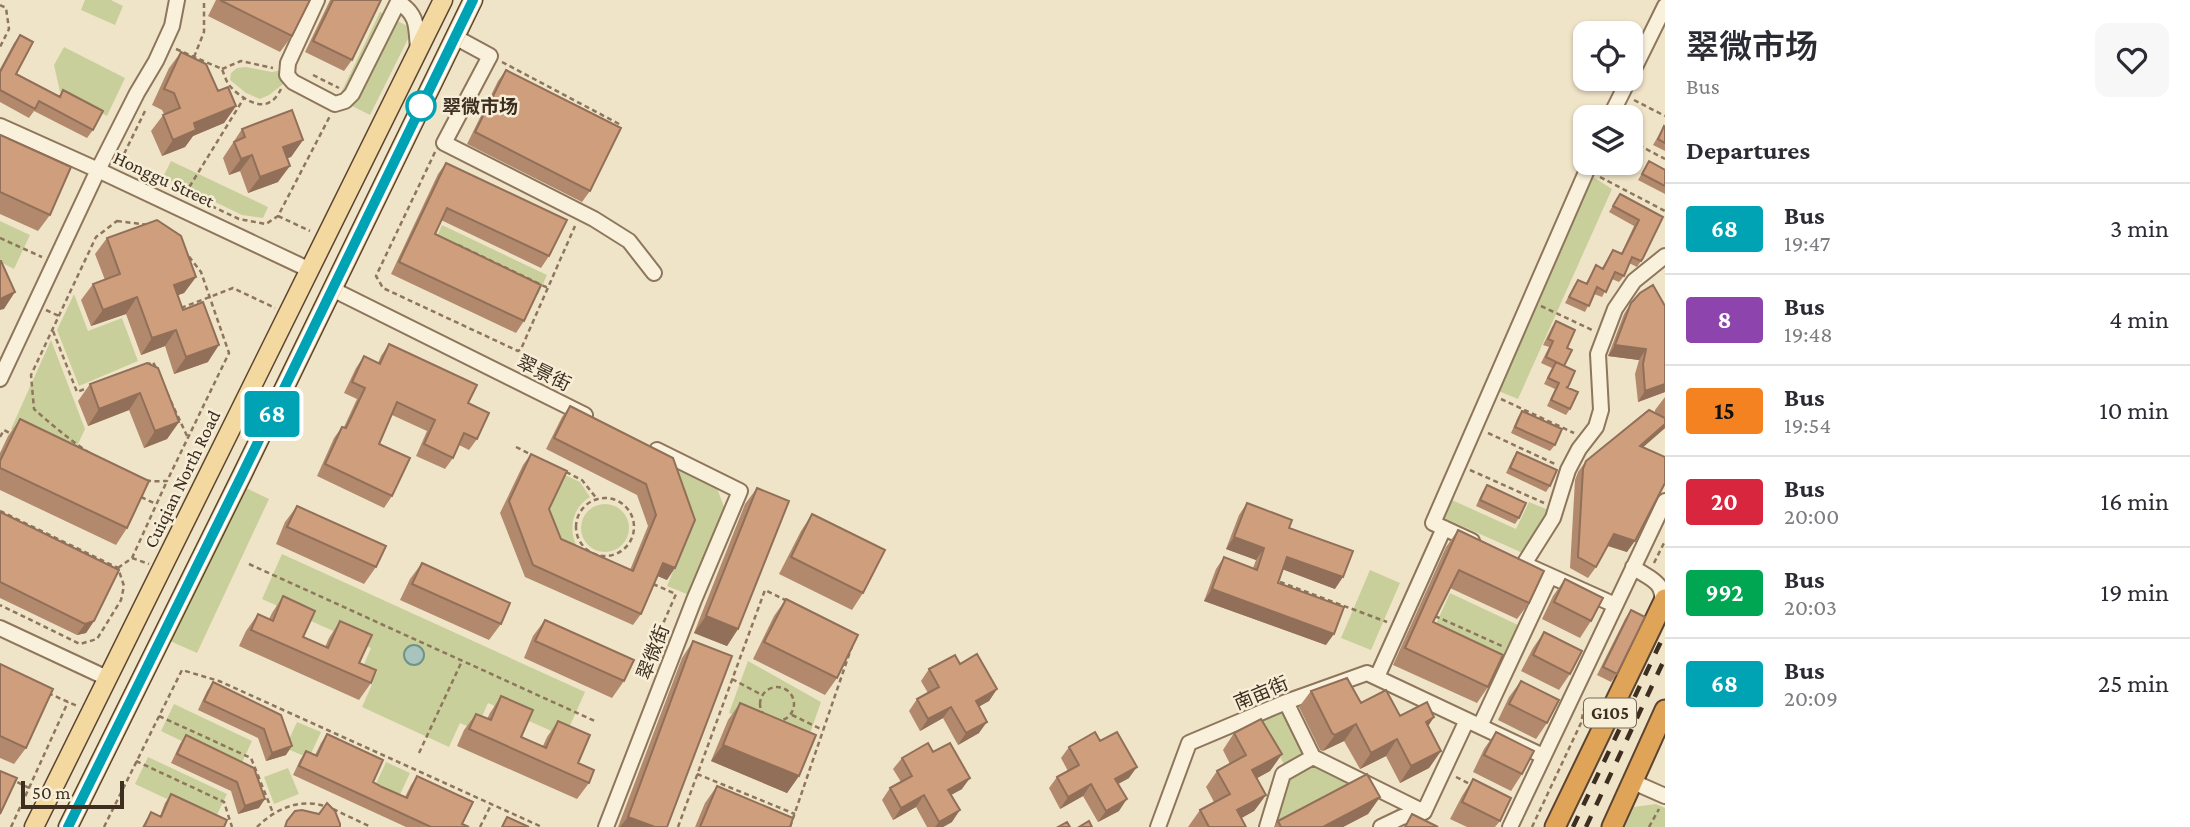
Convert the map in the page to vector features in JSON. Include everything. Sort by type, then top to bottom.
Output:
[{"type":"highway","name":"G105","points":[[1555,827],[1664,602]]},
{"type":"highway","name":"G105","points":[[1612,827],[1665,710]]},
{"type":"main road","name":"Cuiqian North Road","points":[[34,827],[443,0]]},
{"type":"main road","points":[[68,827],[473,0]]},
{"type":"street","points":[[0,379],[99,170],[156,61],[172,26],[177,0]]},
{"type":"street","points":[[317,0],[288,63],[287,75],[293,82],[335,104],[345,101],[352,94],[399,1],[416,20],[418,50]]},
{"type":"street","points":[[1643,51],[1665,6]]},
{"type":"street","points":[[454,37],[490,56],[444,143],[582,213],[629,241],[654,273]]},
{"type":"street","points":[[1616,105],[1623,91]]},
{"type":"street","name":"Honggu Street","points":[[0,126],[310,270]]},
{"type":"street","points":[[1490,549],[1433,523],[1584,175]]},
{"type":"street","points":[[1615,605],[1519,562],[1553,518],[1567,470],[1596,427],[1601,410],[1598,354],[1615,309],[1634,281],[1665,256]]},
{"type":"street","name":"翠景街","points":[[332,289],[601,423]]},
{"type":"street","name":"翠微街","points":[[606,827],[740,491],[649,446]]},
{"type":"street","points":[[1510,827],[1665,501]]},
{"type":"street","points":[[1444,528],[1377,677],[1544,756]]},
{"type":"street","points":[[1633,566],[1665,575]]},
{"type":"street","points":[[1633,566],[1660,585],[1664,602]]},
{"type":"street","points":[[1424,812],[1443,771],[1514,652],[1550,576]]},
{"type":"street","points":[[0,628],[107,678]]},
{"type":"street","name":"南亩街","points":[[1158,827],[1189,743],[1254,724],[1286,702],[1367,673],[1377,677]]},
{"type":"street","points":[[1286,702],[1313,757],[1424,812]]},
{"type":"street","points":[[1267,827],[1280,768],[1313,757]]},
{"type":"street","points":[[1631,781],[1662,802]]},
{"type":"street","points":[[1381,827],[1402,817],[1424,812]]},
{"type":"path","points":[[194,57],[204,32],[205,0]]},
{"type":"path","points":[[0,5],[6,8],[9,29],[0,47]]},
{"type":"path","points":[[176,49],[222,69],[241,61],[273,68],[281,68],[288,63],[352,94]]},
{"type":"path","points":[[490,56],[621,125]]},
{"type":"path","points":[[222,69],[228,85],[244,98],[262,104],[270,103],[282,88],[293,82]]},
{"type":"path","points":[[1622,94],[1665,116]]},
{"type":"path","points":[[185,194],[244,98]]},
{"type":"path","points":[[147,107],[124,154],[134,167],[239,219],[265,224],[278,216],[335,104]]},
{"type":"path","points":[[444,143],[438,147],[376,276],[383,288],[518,351],[582,213]]},
{"type":"path","points":[[1643,147],[1665,159]]},
{"type":"path","points":[[1603,175],[1665,211]]},
{"type":"path","points":[[278,216],[313,232]]},
{"type":"path","points":[[118,568],[132,558],[229,353],[201,272],[176,240],[157,226],[117,222],[96,237],[31,375],[34,409],[66,438],[117,468],[146,480],[167,481]]},
{"type":"path","points":[[0,238],[54,263]]},
{"type":"path","points":[[454,243],[548,288]]},
{"type":"path","points":[[171,312],[233,288],[275,308]]},
{"type":"path","points":[[1530,301],[1605,336]]},
{"type":"path","points":[[52,330],[77,392],[89,387]]},
{"type":"path","points":[[140,367],[153,362],[159,375]]},
{"type":"path","points":[[165,387],[188,438]]},
{"type":"path","points":[[1489,394],[1587,439]]},
{"type":"path","points":[[1474,427],[1567,470]]},
{"type":"path","points":[[0,437],[4,430],[15,436]]},
{"type":"path","points":[[516,447],[538,458]]},
{"type":"path","points":[[1458,465],[1556,509]]},
{"type":"path","points":[[560,469],[582,480],[597,499]]},
{"type":"path","points":[[133,493],[156,505]]},
{"type":"path","points":[[607,498],[625,505],[631,513],[634,533],[624,550],[615,555],[596,556],[580,544],[576,536],[577,517],[588,502],[597,499],[607,498]]},
{"type":"path","points":[[0,512],[118,568],[124,586],[121,600],[97,639],[80,644],[0,606]]},
{"type":"path","points":[[615,555],[620,563]]},
{"type":"path","points":[[249,564],[597,722]]},
{"type":"path","points":[[645,581],[676,594],[659,634],[678,642]]},
{"type":"path","points":[[1280,582],[1389,623]]},
{"type":"path","points":[[678,827],[765,590],[788,602]]},
{"type":"path","points":[[1433,615],[1514,652]]},
{"type":"path","points":[[790,827],[856,636]]},
{"type":"path","points":[[419,753],[462,661]]},
{"type":"path","points":[[104,827],[182,670],[219,681],[542,827]]},
{"type":"path","points":[[732,679],[762,695]]},
{"type":"path","points":[[770,687],[787,689],[794,698],[791,715],[781,721],[770,720],[761,712],[759,706],[762,695],[770,687]]},
{"type":"path","points":[[46,692],[90,712]]},
{"type":"path","points":[[1532,827],[1581,723],[1586,698]]},
{"type":"path","points":[[12,827],[68,702]]},
{"type":"path","points":[[791,715],[823,730]]},
{"type":"path","points":[[159,716],[251,758],[273,813]]},
{"type":"path","points":[[136,761],[224,802],[232,827]]},
{"type":"path","points":[[1443,771],[1475,787]]},
{"type":"path","points":[[697,774],[795,814]]},
{"type":"path","points":[[10,778],[29,788]]},
{"type":"path","points":[[1649,827],[1662,802]]},
{"type":"path","points":[[257,827],[273,813],[290,805],[307,803],[322,804],[371,827]]},
{"type":"path","points":[[480,827],[492,804]]},
{"type":"green space","points":[[85,0],[111,0],[123,6],[115,25],[81,10]]},
{"type":"green space","points":[[380,12],[413,29],[370,115],[338,99]]},
{"type":"green space","points":[[64,47],[125,78],[107,116],[60,92],[54,65]]},
{"type":"green space","points":[[237,68],[272,72],[282,70],[286,82],[260,99],[246,93],[230,80],[231,73]]},
{"type":"green space","points":[[171,161],[268,207],[263,218],[242,215],[163,177]]},
{"type":"green space","points":[[1590,175],[1612,189],[1518,399],[1496,390]]},
{"type":"green space","points":[[0,221],[30,235],[14,269],[0,262]]},
{"type":"green space","points":[[442,225],[547,275],[538,295],[433,245]]},
{"type":"green space","points":[[74,294],[88,331],[122,318],[138,361],[79,386],[57,330]]},
{"type":"green space","points":[[51,340],[85,429],[71,459],[11,429]]},
{"type":"green space","points":[[665,462],[717,488],[724,507],[689,595],[667,586],[690,531]]},
{"type":"green space","points":[[565,475],[580,482],[590,497],[579,507],[573,519],[577,547],[556,549],[545,521]]},
{"type":"green space","points":[[246,488],[269,499],[197,653],[170,641]]},
{"type":"green space","points":[[1452,500],[1516,529],[1529,502],[1551,511],[1525,554],[1444,518]]},
{"type":"green space","points":[[605,504],[622,511],[629,528],[622,545],[605,552],[588,545],[581,528],[588,511]]},
{"type":"green space","points":[[282,554],[585,692],[565,737],[488,703],[476,730],[460,723],[449,747],[362,707],[373,682],[359,676],[371,648],[262,599]]},
{"type":"green space","points":[[1370,570],[1400,583],[1371,650],[1341,638]]},
{"type":"green space","points":[[1450,593],[1518,625],[1497,668],[1430,637]]},
{"type":"green space","points":[[748,661],[821,702],[806,745],[729,713]]},
{"type":"green space","points":[[174,704],[252,741],[239,769],[161,731]]},
{"type":"green space","points":[[1283,709],[1306,753],[1285,766],[1259,719]]},
{"type":"green space","points":[[297,722],[321,732],[309,758],[285,748]]},
{"type":"green space","points":[[148,757],[227,794],[214,821],[135,784]]},
{"type":"green space","points":[[386,762],[410,773],[398,799],[374,788]]},
{"type":"green space","points":[[1315,765],[1353,785],[1273,827],[1289,777]]},
{"type":"green space","points":[[288,768],[299,794],[274,804],[264,777]]},
{"type":"green space","points":[[1656,804],[1665,808],[1665,827],[1625,827],[1634,807]]},
{"type":"water","points":[[414,645],[421,648],[424,655],[421,662],[414,665],[407,662],[404,655],[407,648]]},
{"type":"building","points":[[220,0],[310,0],[292,36]]},
{"type":"building","points":[[333,0],[381,0],[352,60],[313,41]]},
{"type":"building","points":[[20,35],[33,42],[16,74],[60,97],[63,90],[103,111],[93,130],[39,101],[35,109],[0,90],[0,72]]},
{"type":"building","points":[[181,52],[206,64],[218,91],[228,87],[236,106],[194,123],[196,130],[173,140],[163,115],[180,108],[174,93],[164,89]]},
{"type":"building","points":[[506,70],[621,128],[590,191],[475,132]]},
{"type":"building","points":[[292,110],[303,140],[283,147],[290,166],[260,177],[252,155],[241,159],[234,142],[245,137],[242,129]]},
{"type":"building","points":[[1665,127],[1665,143],[1658,139]]},
{"type":"building","points":[[0,135],[71,167],[50,215],[0,192]]},
{"type":"building","points":[[1649,161],[1665,170],[1665,186],[1643,175]]},
{"type":"building","points":[[446,163],[567,220],[549,256],[447,208],[435,234],[541,285],[524,321],[399,262]]},
{"type":"building","points":[[1620,194],[1663,217],[1641,261],[1632,257],[1624,276],[1615,272],[1606,292],[1597,287],[1589,306],[1569,297],[1578,280],[1587,284],[1596,265],[1603,269],[1613,250],[1622,254],[1639,220],[1613,206]]},
{"type":"building","points":[[157,220],[181,236],[196,277],[174,285],[183,310],[203,302],[219,345],[186,357],[176,330],[152,338],[137,297],[103,310],[93,284],[120,274],[107,238]]},
{"type":"building","points":[[0,261],[15,292],[0,299]]},
{"type":"building","points":[[1653,285],[1665,306],[1665,384],[1645,391],[1643,364],[1646,349],[1615,345],[1631,303]]},
{"type":"building","points":[[1556,321],[1575,330],[1567,348],[1572,350],[1564,366],[1546,357],[1553,341],[1548,339]]},
{"type":"building","points":[[389,344],[477,385],[468,403],[489,413],[477,439],[464,433],[453,458],[424,444],[435,420],[397,402],[379,444],[410,458],[392,496],[325,464],[342,427],[346,428],[365,388],[352,382],[364,356],[380,364]]},
{"type":"building","points":[[1556,362],[1575,371],[1566,387],[1578,392],[1570,409],[1551,400],[1559,383],[1548,378]]},
{"type":"building","points":[[147,363],[158,368],[179,422],[155,431],[140,393],[99,409],[90,384]]},
{"type":"building","points":[[570,406],[673,458],[695,520],[675,568],[663,563],[641,614],[533,565],[509,501],[531,454],[567,471],[549,509],[561,539],[633,571],[656,515],[646,484],[554,438]]},
{"type":"building","points":[[1649,410],[1665,418],[1665,424],[1640,446],[1665,457],[1665,483],[1635,541],[1614,534],[1596,567],[1578,557],[1583,469],[1586,461]]},
{"type":"building","points":[[1522,411],[1562,429],[1555,445],[1515,427]]},
{"type":"building","points":[[20,419],[149,481],[127,528],[0,468],[0,461]]},
{"type":"building","points":[[1517,452],[1557,470],[1550,486],[1510,468]]},
{"type":"building","points":[[1487,485],[1526,503],[1519,518],[1480,500]]},
{"type":"building","points":[[757,488],[789,501],[738,629],[706,616]]},
{"type":"building","points":[[1247,503],[1292,520],[1289,528],[1353,551],[1343,577],[1287,557],[1278,583],[1344,607],[1334,634],[1212,589],[1224,557],[1257,570],[1264,548],[1234,537]]},
{"type":"building","points":[[297,506],[386,546],[376,567],[287,527]]},
{"type":"building","points":[[0,512],[119,570],[94,621],[85,624],[0,582]]},
{"type":"building","points":[[812,514],[885,550],[863,593],[791,557]]},
{"type":"building","points":[[1458,530],[1544,571],[1529,603],[1459,570],[1433,622],[1503,655],[1488,687],[1405,648]]},
{"type":"building","points":[[422,563],[510,603],[501,624],[412,584]]},
{"type":"building","points":[[1565,579],[1603,598],[1591,621],[1554,602]]},
{"type":"building","points":[[283,596],[315,611],[303,637],[328,648],[340,621],[372,635],[359,663],[376,670],[371,683],[251,630],[258,614],[273,621]]},
{"type":"building","points":[[786,599],[858,635],[837,678],[764,642]]},
{"type":"building","points":[[1631,610],[1645,617],[1617,674],[1603,667]]},
{"type":"building","points":[[545,620],[634,660],[624,681],[535,641]]},
{"type":"building","points":[[1544,632],[1582,651],[1570,674],[1533,655]]},
{"type":"building","points":[[693,641],[732,656],[667,827],[655,827],[628,817]]},
{"type":"building","points":[[977,654],[997,689],[976,701],[987,722],[966,733],[951,707],[928,719],[917,699],[939,687],[929,669],[955,655],[960,664]]},
{"type":"building","points":[[0,664],[53,689],[26,748],[0,736]]},
{"type":"building","points":[[1347,678],[1361,703],[1386,690],[1400,716],[1427,702],[1434,717],[1426,722],[1441,751],[1411,766],[1397,739],[1371,753],[1356,724],[1335,735],[1332,733],[1311,691]]},
{"type":"building","points":[[1521,681],[1559,700],[1547,723],[1509,704]]},
{"type":"building","points":[[213,682],[281,715],[292,746],[272,753],[264,729],[204,701]]},
{"type":"building","points":[[501,696],[533,710],[521,737],[546,748],[558,721],[590,735],[578,763],[594,770],[589,783],[469,729],[476,714],[491,720]]},
{"type":"building","points":[[740,703],[816,735],[799,776],[723,745]]},
{"type":"building","points":[[1261,719],[1282,754],[1252,770],[1266,795],[1237,810],[1246,827],[1209,827],[1200,810],[1230,794],[1217,771],[1246,755],[1234,733]]},
{"type":"building","points":[[1095,732],[1100,741],[1117,732],[1137,767],[1115,779],[1127,799],[1106,811],[1091,784],[1068,797],[1057,777],[1079,765],[1069,747]]},
{"type":"building","points":[[1496,732],[1534,751],[1522,774],[1484,755]]},
{"type":"building","points":[[327,734],[383,760],[373,782],[382,787],[407,798],[417,776],[473,802],[462,824],[469,827],[431,827],[299,766],[306,751],[317,756]]},
{"type":"building","points":[[186,735],[254,768],[265,799],[245,806],[237,782],[177,754]]},
{"type":"building","points":[[928,743],[933,752],[950,743],[970,778],[948,790],[960,810],[939,822],[924,795],[901,808],[890,788],[912,776],[902,758]]},
{"type":"building","points":[[0,771],[17,778],[0,814]]},
{"type":"building","points":[[1367,774],[1380,797],[1323,827],[1281,827],[1278,821]]},
{"type":"building","points":[[1473,779],[1511,798],[1500,821],[1462,802]]},
{"type":"building","points":[[717,786],[793,818],[790,827],[700,827]]},
{"type":"building","points":[[171,794],[227,820],[224,827],[144,827],[151,812],[161,817]]},
{"type":"building","points":[[327,803],[335,811],[340,827],[285,827],[295,811],[319,814]]},
{"type":"building","points":[[1412,814],[1438,827],[1405,827]]},
{"type":"building","points":[[507,817],[529,827],[502,827]]},
{"type":"building","points":[[1089,821],[1092,827],[1079,827]]},
{"type":"railway","points":[[1573,827],[1665,633]]},
{"type":"railway","points":[[1586,827],[1665,658]]},
{"type":"bus line","name":"68","points":[[68,827],[473,0]]},
{"type":"place","name":"翠微市场","points":[[421,106]]}]
